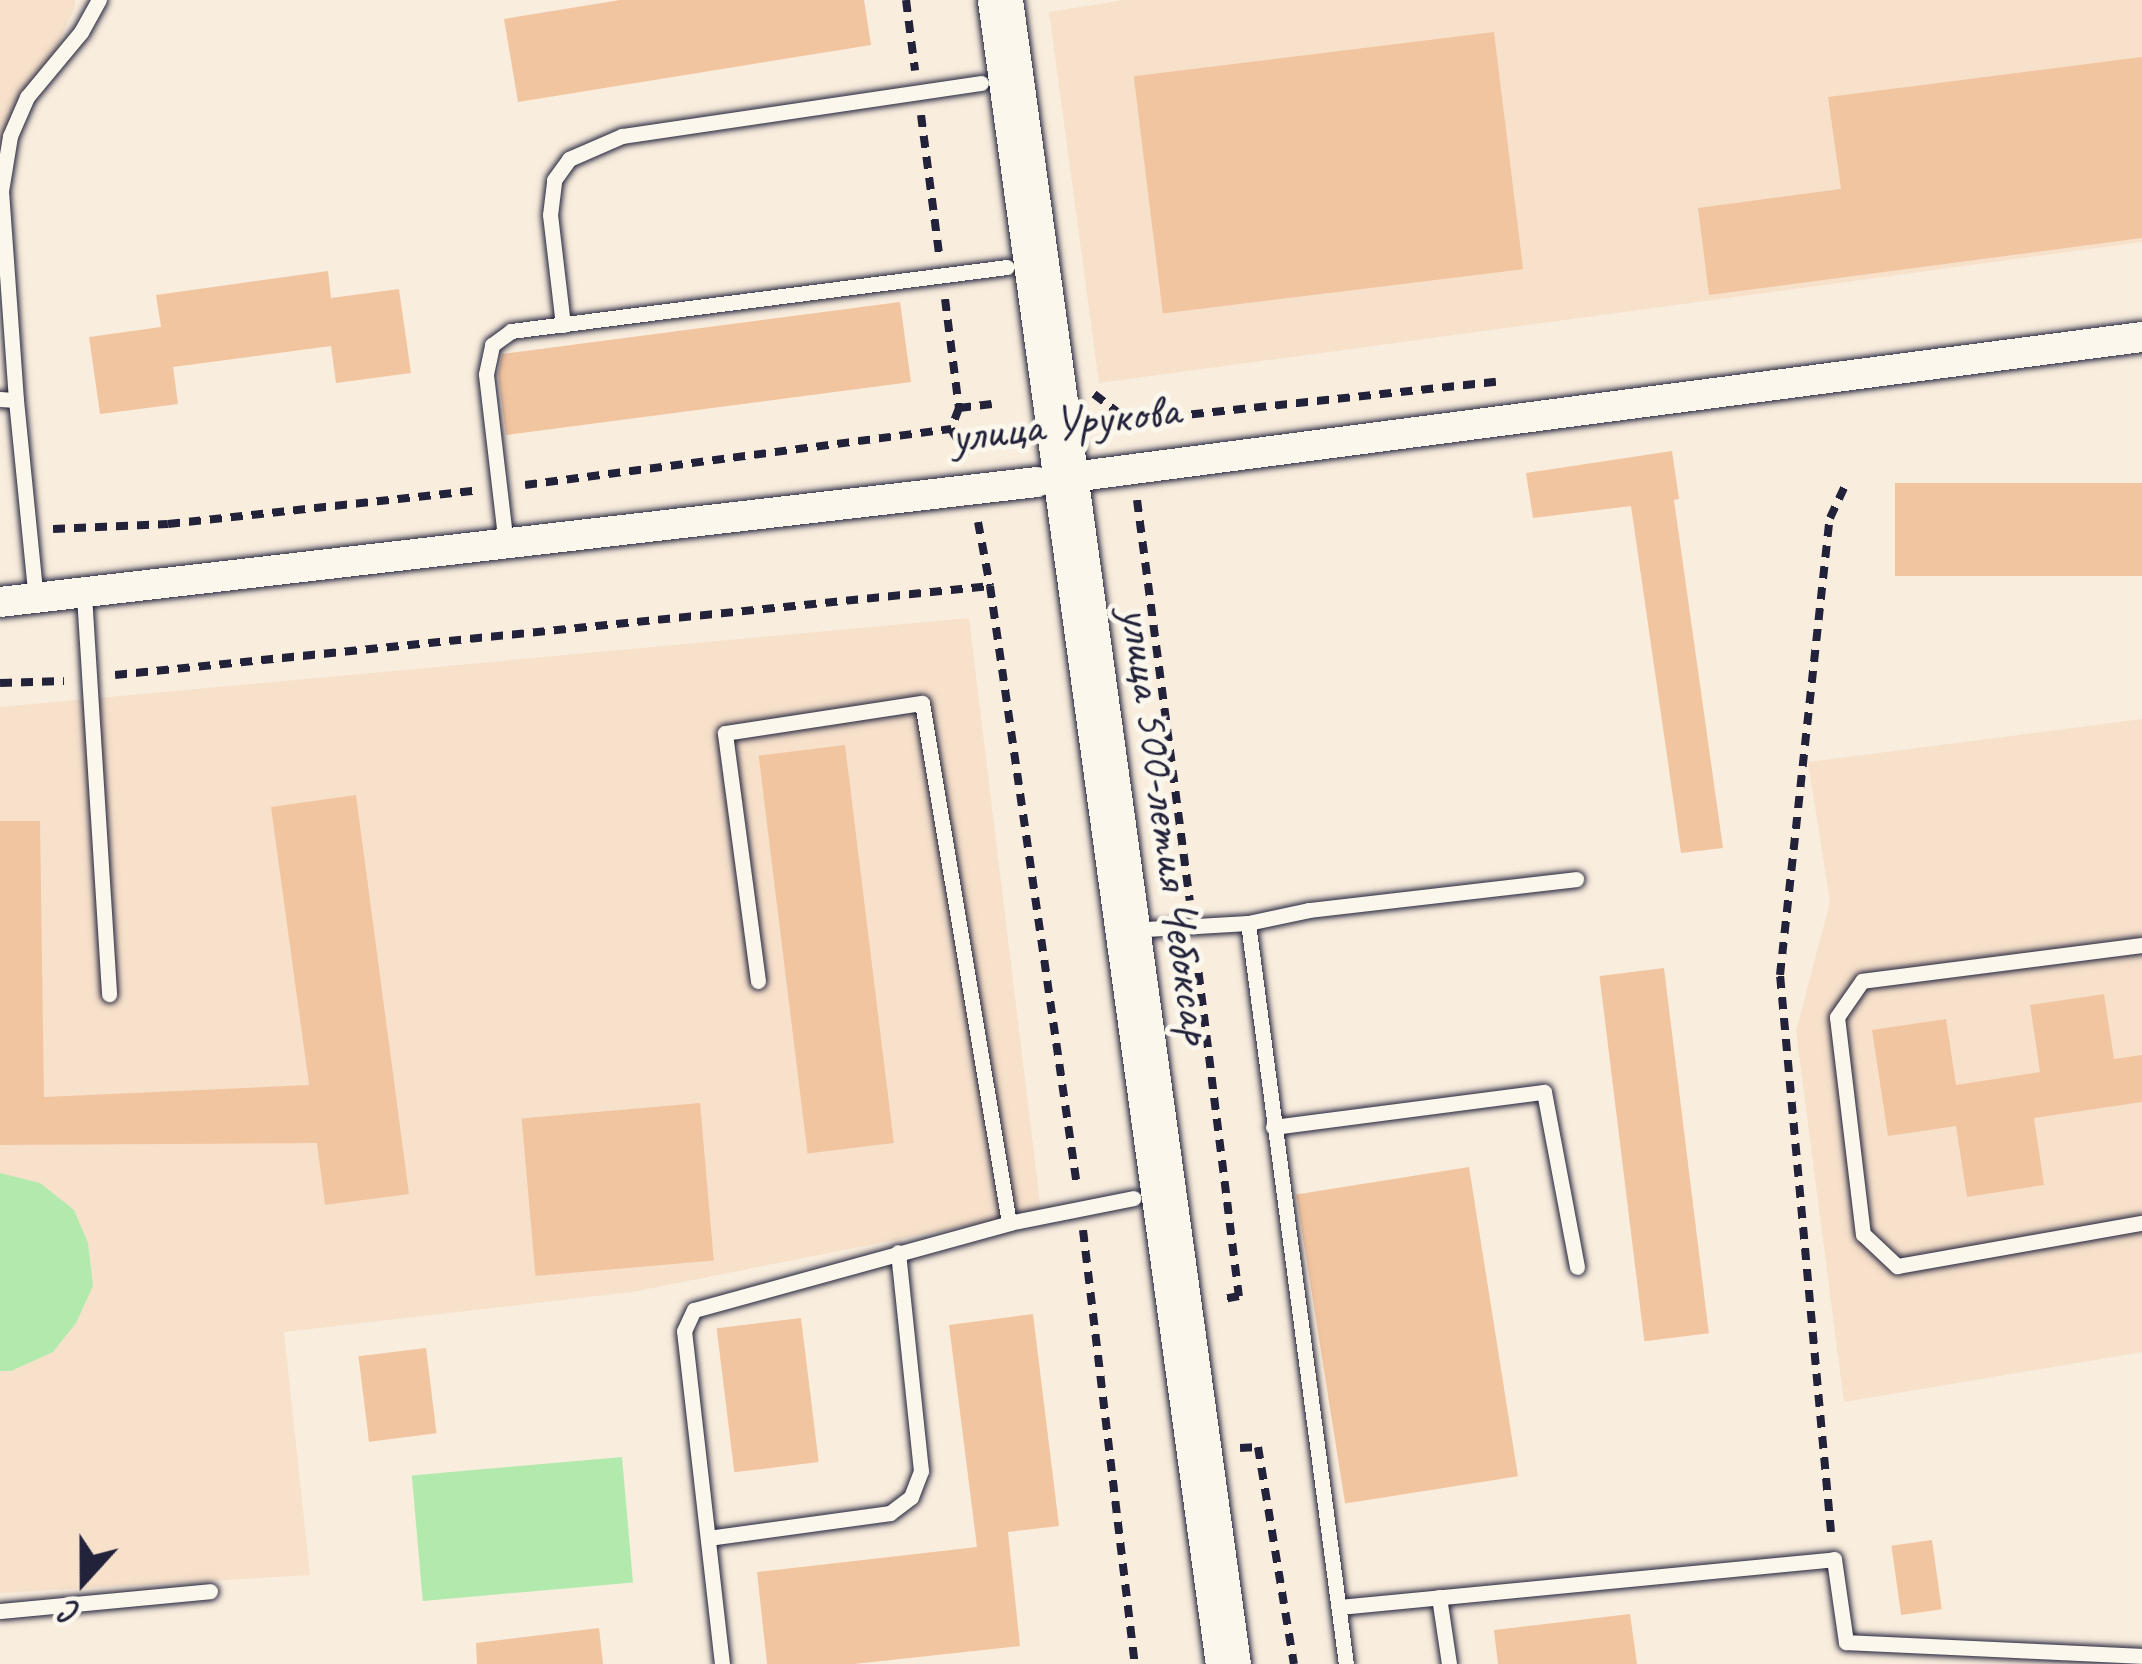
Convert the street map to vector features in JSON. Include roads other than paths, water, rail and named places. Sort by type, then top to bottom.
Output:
[{"type":"street","name":"улица 500-летия Чебоксар","points":[[991,2],[1007,267],[1051,480]]},
{"type":"street","name":"улица 500-летия Чебоксар","points":[[996,80],[1213,1663]]},
{"type":"street","name":"улица Урукова","points":[[0,602],[1051,480],[2142,337]]},
{"type":"lane","points":[[36,601],[8,400],[1,190],[10,136],[27,97],[81,32],[99,0]]},
{"type":"lane","points":[[563,325],[550,215],[554,180],[569,159],[622,136],[996,80]]},
{"type":"lane","points":[[506,545],[486,374],[492,344],[511,331],[1007,267]]},
{"type":"lane","points":[[84,595],[109,994]]},
{"type":"lane","points":[[758,981],[725,733],[922,703],[1009,1223]]},
{"type":"lane","points":[[1112,932],[1248,923],[1309,910],[1576,879]]},
{"type":"lane","points":[[1248,923],[1346,1664]]},
{"type":"lane","points":[[2142,945],[1862,981],[1837,1018],[1863,1234],[1897,1266],[2142,1223]]},
{"type":"lane","points":[[1273,1126],[1544,1092],[1577,1267]]},
{"type":"lane","points":[[722,1664],[684,1331],[694,1310],[1079,1205],[1148,1196]]},
{"type":"lane","points":[[708,1538],[890,1513],[911,1497],[921,1471],[898,1252]]},
{"type":"lane","points":[[1339,1607],[1834,1559],[1846,1642],[2142,1656]]},
{"type":"lane","points":[[0,1611],[210,1591]]},
{"type":"lane","points":[[1439,1597],[1449,1664]]}]
